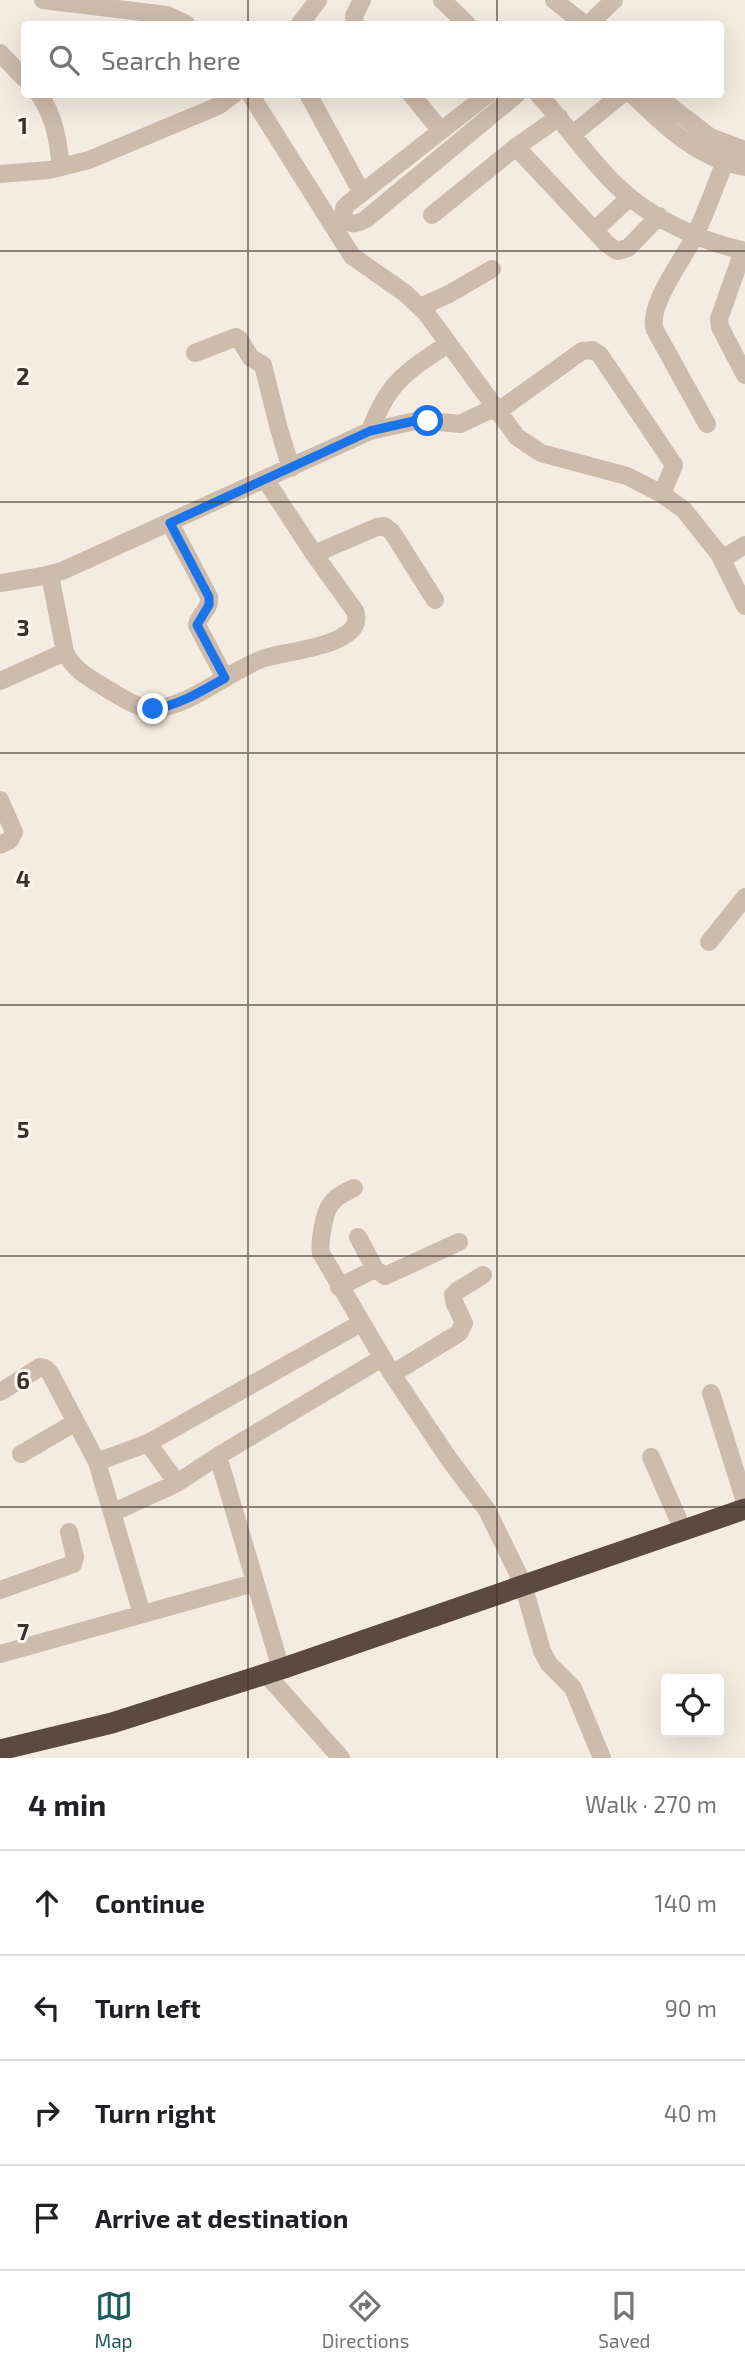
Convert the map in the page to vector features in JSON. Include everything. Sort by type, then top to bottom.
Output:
[{"type":"highway","points":[[0,1750],[112,1723],[274,1672],[745,1509]]},
{"type":"street","points":[[43,0],[167,15],[180,21]]},
{"type":"street","points":[[302,21],[318,0]]},
{"type":"street","points":[[355,21],[354,16],[362,0]]},
{"type":"street","points":[[442,0],[464,21]]},
{"type":"street","points":[[554,0],[583,21]]},
{"type":"street","points":[[590,21],[614,0]]},
{"type":"street","points":[[0,53],[21,75]]},
{"type":"street","points":[[41,98],[57,134],[61,167]]},
{"type":"street","points":[[0,174],[61,167],[89,160],[218,106],[229,98]]},
{"type":"street","points":[[253,98],[352,256],[405,293],[420,307],[517,437],[541,453],[627,476],[662,494],[684,510],[719,554],[745,606]]},
{"type":"street","points":[[310,98],[362,193]]},
{"type":"street","points":[[414,98],[441,131]]},
{"type":"street","points":[[483,98],[344,208],[343,218],[351,224],[366,219],[512,98]]},
{"type":"street","points":[[541,98],[609,178],[630,197],[696,235],[744,251],[719,319],[720,327],[739,352],[745,375]]},
{"type":"street","points":[[573,134],[617,98]]},
{"type":"street","points":[[636,98],[664,125],[699,151],[745,167]]},
{"type":"street","points":[[659,98],[710,137],[745,150]]},
{"type":"street","points":[[432,215],[516,147],[558,117]]},
{"type":"street","points":[[516,147],[613,248],[622,251],[659,216]]},
{"type":"street","points":[[707,424],[653,324],[655,311],[670,278],[696,235],[725,162]]},
{"type":"street","points":[[595,230],[630,197]]},
{"type":"street","points":[[420,307],[464,286],[492,268]]},
{"type":"street","points":[[195,353],[236,337],[251,358],[262,363],[291,468]]},
{"type":"street","points":[[370,431],[383,399],[398,380],[448,344]]},
{"type":"street","points":[[0,583],[50,575],[87,561],[370,431],[414,421],[460,424],[496,410],[582,351],[593,349],[600,355],[674,465],[662,494]]},
{"type":"street","points":[[50,575],[65,652],[70,663],[86,676],[144,708],[165,708],[266,657],[325,645],[345,636],[355,627],[357,616],[352,605],[314,554],[265,479]]},
{"type":"street","points":[[170,523],[209,597],[209,605],[197,625],[225,678]]},
{"type":"street","points":[[314,554],[384,526],[392,532],[435,600]]},
{"type":"street","points":[[719,554],[727,556],[745,545]]},
{"type":"street","points":[[0,681],[65,652]]},
{"type":"street","points":[[0,800],[13,832],[10,840],[0,845]]},
{"type":"street","points":[[709,942],[745,897]]},
{"type":"street","points":[[354,1188],[331,1204],[320,1245],[321,1253],[392,1374],[449,1460],[487,1510],[523,1584],[542,1651],[549,1664],[573,1688],[602,1758]]},
{"type":"street","points":[[358,1237],[375,1269],[383,1276],[459,1242]]},
{"type":"street","points":[[339,1287],[375,1269]]},
{"type":"street","points":[[392,1374],[459,1333],[464,1323],[453,1295],[483,1275]]},
{"type":"street","points":[[97,1462],[148,1443],[361,1323]]},
{"type":"street","points":[[112,1513],[177,1483],[382,1358]]},
{"type":"street","points":[[0,1392],[43,1367],[50,1373],[97,1462],[142,1615]]},
{"type":"street","points":[[711,1394],[745,1502]]},
{"type":"street","points":[[21,1454],[76,1422]]},
{"type":"street","points":[[148,1443],[177,1483]]},
{"type":"street","points":[[218,1456],[254,1583],[274,1672],[341,1758]]},
{"type":"street","points":[[651,1458],[683,1531]]},
{"type":"street","points":[[0,1590],[73,1564],[75,1557],[69,1532]]},
{"type":"street","points":[[0,1654],[254,1583]]},
{"type":"route","points":[[153,709],[165,708],[225,678],[197,625],[209,605],[209,597],[170,523],[370,431],[414,421],[428,421]]}]
